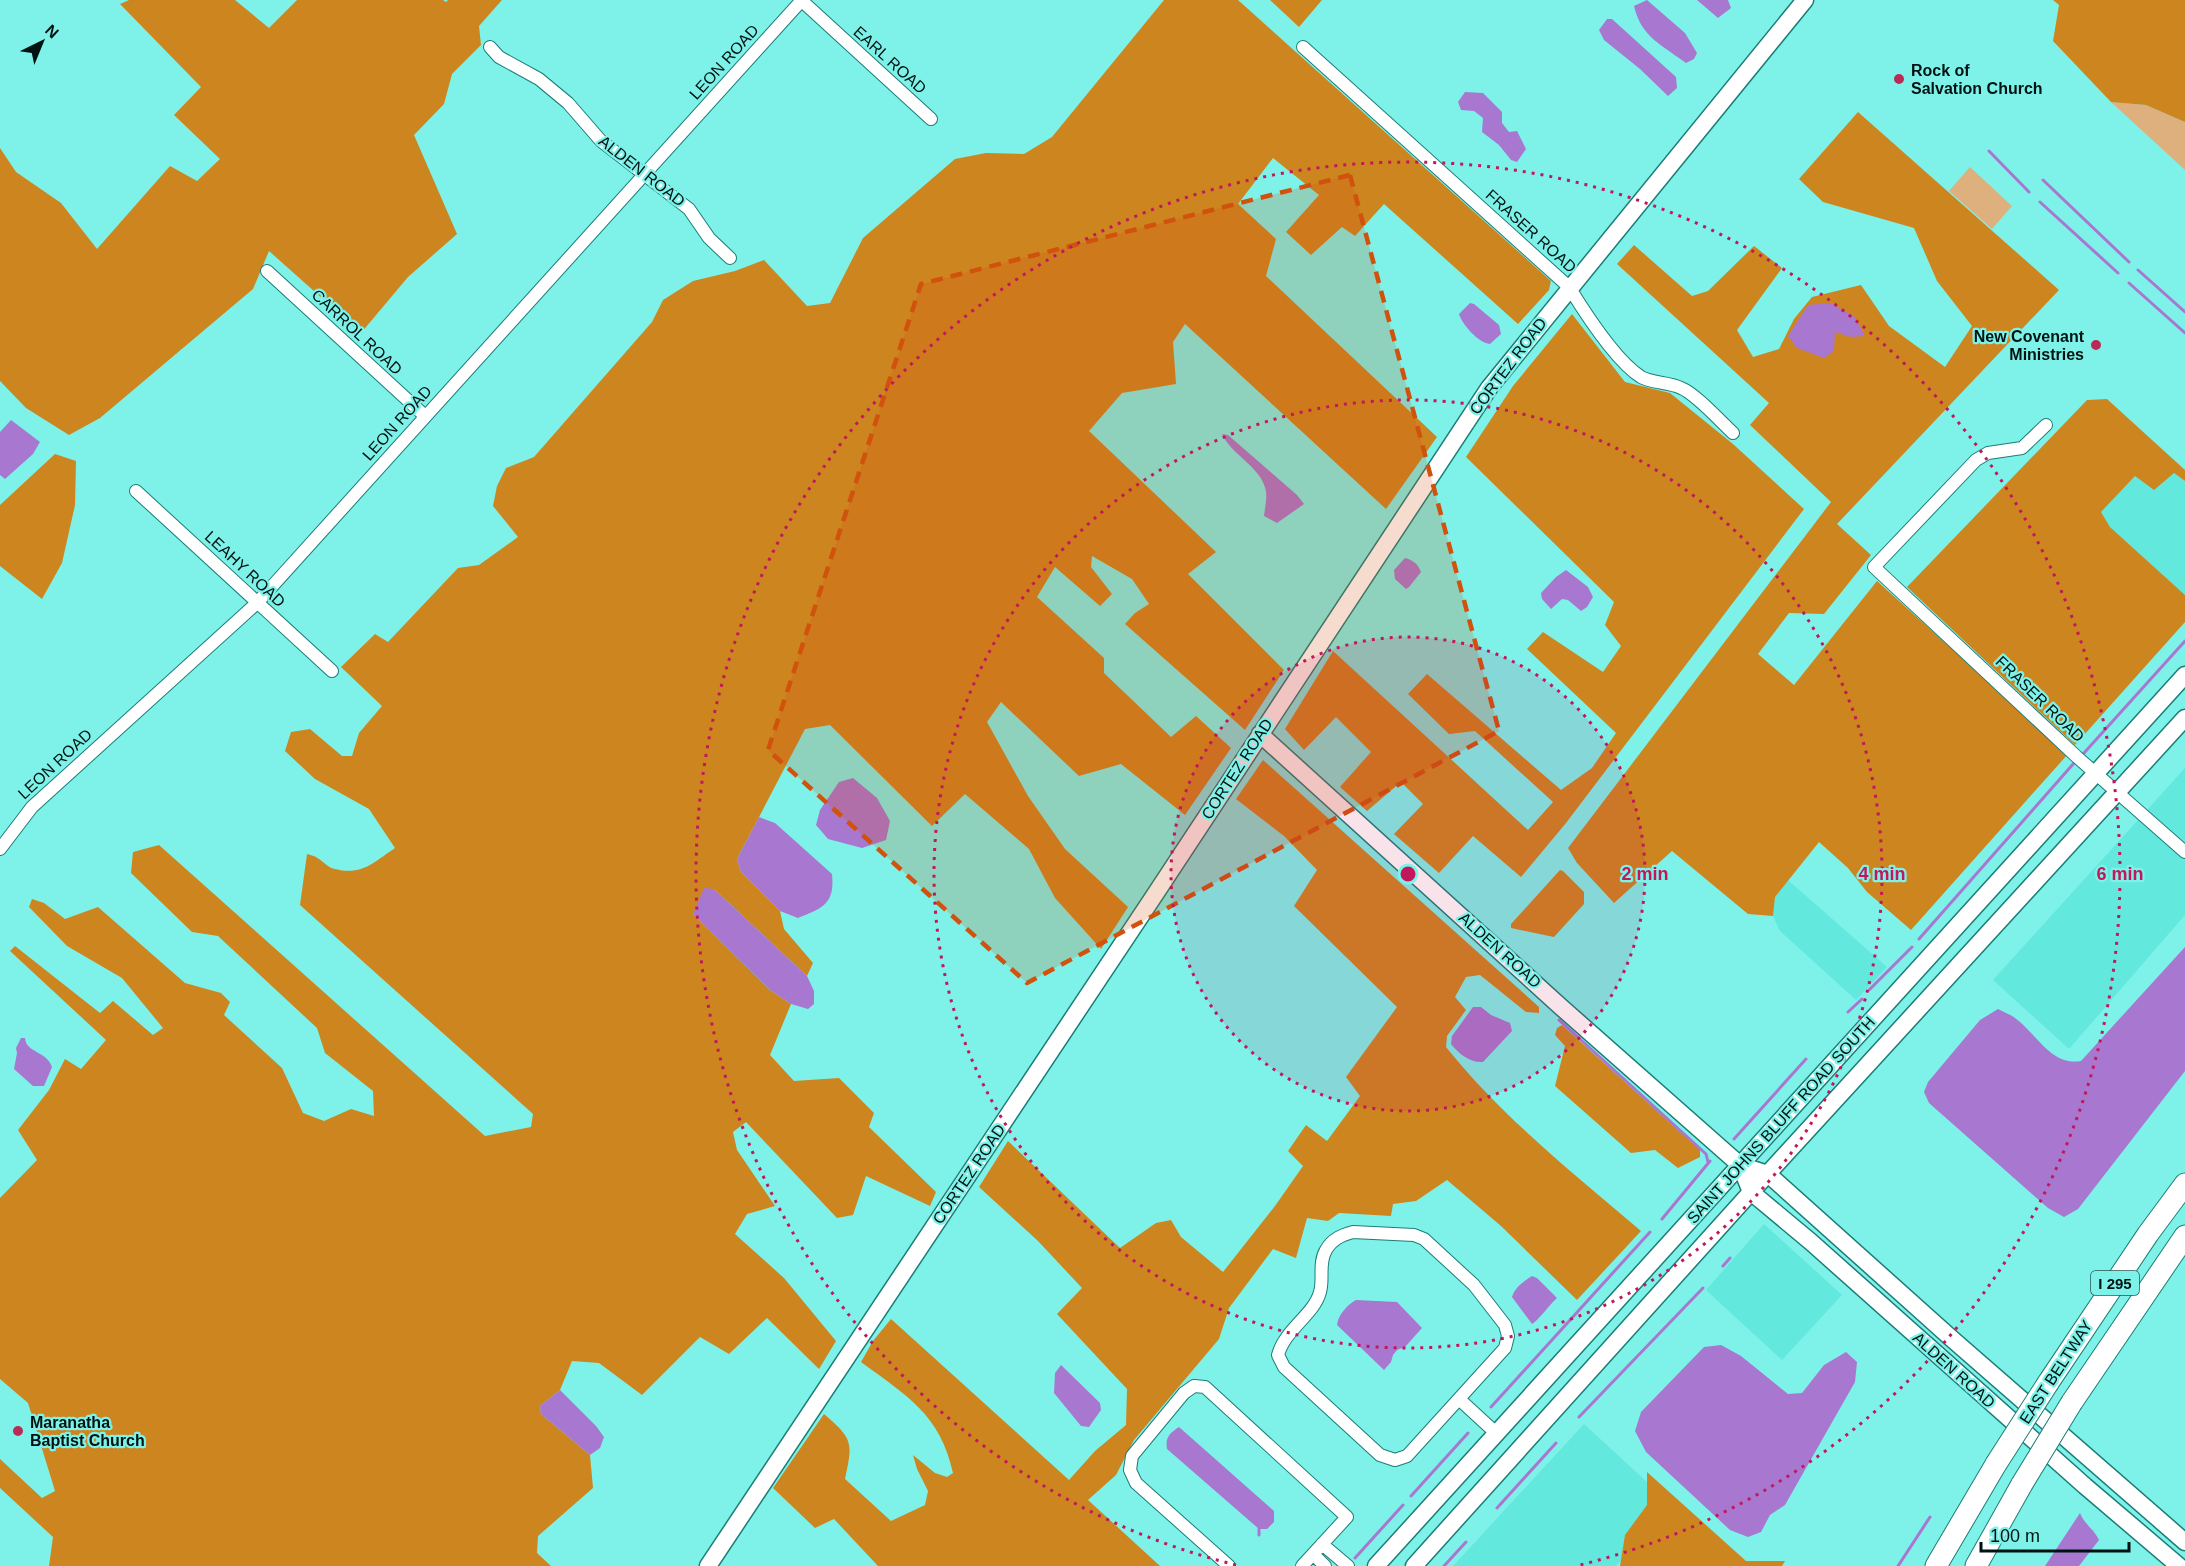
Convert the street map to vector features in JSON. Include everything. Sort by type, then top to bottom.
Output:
[{"type":"highway","name":"EAST BELTWAY","points":[[1936,1566],[1996,1464],[2048,1383],[2148,1234],[2185,1184]]},
{"type":"highway","name":"EAST BELTWAY","points":[[1976,1566],[2072,1402],[2185,1236]]},
{"type":"street","name":"EARL ROAD","points":[[801,0],[931,119]]},
{"type":"street","name":"LEON ROAD","points":[[0,849],[32,807],[257,603],[801,0]]},
{"type":"street","name":"CORTEZ ROAD","points":[[708,1566],[1489,388],[1805,0]]},
{"type":"street","name":"ALDEN ROAD","points":[[490,47],[499,57],[539,79],[568,103],[601,141],[689,209],[709,238],[730,258]]},
{"type":"street","name":"FRASER ROAD","points":[[1303,47],[1569,287],[1587,316],[1618,355],[1642,378],[1670,383],[1684,389],[1733,433]]},
{"type":"street","name":"CARROL ROAD","points":[[267,271],[425,416]]},
{"type":"street","name":"FRASER ROAD","points":[[2046,425],[2022,448],[1988,453],[1976,460],[1874,567],[2185,852]]},
{"type":"street","name":"LEAHY ROAD","points":[[136,490],[332,671]]},
{"type":"street","name":"SAINT JOHNS BLUFF ROAD SOUTH","points":[[1376,1566],[2185,675]]},
{"type":"street","name":"SAINT JOHNS BLUFF ROAD SOUTH","points":[[1414,1566],[1751,1192],[2185,718]]},
{"type":"street","name":"ALDEN ROAD","points":[[1260,734],[1561,1007],[1740,1165],[1768,1174],[1951,1338],[2185,1542]]},
{"type":"street","name":"ALDEN ROAD","points":[[1740,1165],[1751,1192],[1811,1242],[2179,1566]]},
{"type":"street","points":[[1353,1232],[1414,1235],[1424,1239],[1474,1285],[1505,1325],[1508,1336],[1505,1348],[1459,1399],[1407,1456],[1395,1460],[1380,1455],[1284,1367],[1278,1355],[1281,1343],[1314,1304],[1320,1293],[1322,1259],[1326,1249],[1339,1236],[1353,1232]]},
{"type":"street","points":[[1937,1355],[1951,1338]]},
{"type":"street","points":[[1229,1566],[1136,1483],[1130,1470],[1132,1456],[1184,1392],[1194,1386],[1204,1387],[1347,1516],[1302,1566]]},
{"type":"street","points":[[1459,1399],[1496,1433]]},
{"type":"street","points":[[2123,1518],[2137,1501]]},
{"type":"street","points":[[1322,1544],[1348,1566]]},
{"type":"street","points":[[1313,1554],[1325,1566]]},
{"type":"highlighted area","points":[[1350,175],[1499,731],[1027,983],[768,750],[921,284]]},
{"type":"shaded area","points":[[129,0],[235,0],[269,28],[297,0],[443,0],[446,2],[448,0],[502,0],[479,26],[481,45],[452,74],[444,104],[414,135],[457,234],[408,277],[361,333],[269,251],[253,289],[100,418],[69,435],[26,408],[0,381],[0,148],[16,172],[61,203],[97,249],[170,166],[197,181],[220,159],[174,115],[201,87],[120,4]]},
{"type":"shaded area","points":[[1164,0],[1238,0],[1551,281],[1549,290],[1518,324],[1384,204],[1355,236],[1342,227],[1311,255],[1286,232],[1319,195],[1273,158],[1238,204],[1276,239],[1266,276],[1437,437],[1386,509],[1185,324],[1173,342],[1176,384],[1122,393],[1089,431],[1216,552],[1188,574],[1284,670],[1245,730],[1125,624],[1135,613],[1149,604],[1132,579],[1092,556],[1091,567],[1112,594],[1100,606],[1055,567],[1037,597],[1104,658],[1104,673],[1171,737],[1196,716],[1231,748],[1185,815],[1121,764],[1079,776],[1001,702],[987,722],[1028,796],[1065,849],[1128,907],[1101,949],[1055,898],[1029,849],[965,794],[932,826],[830,725],[805,729],[737,859],[741,872],[780,911],[784,929],[813,963],[807,976],[714,889],[693,914],[770,990],[791,1004],[770,1055],[794,1081],[839,1078],[874,1113],[869,1127],[936,1192],[930,1206],[866,1176],[853,1215],[837,1218],[746,1122],[733,1132],[737,1150],[775,1206],[747,1214],[735,1234],[784,1278],[836,1341],[819,1369],[767,1318],[729,1354],[700,1337],[642,1395],[599,1363],[572,1361],[560,1390],[540,1406],[541,1414],[590,1455],[593,1488],[538,1536],[537,1553],[551,1566],[49,1566],[53,1537],[0,1488],[0,1459],[42,1498],[55,1491],[28,1403],[0,1379],[0,1198],[37,1160],[18,1130],[49,1090],[65,1059],[81,1069],[106,1040],[10,951],[15,946],[100,1013],[113,1001],[153,1035],[163,1028],[122,978],[67,946],[29,907],[32,899],[44,903],[65,919],[98,907],[185,983],[221,993],[230,1002],[224,1015],[282,1068],[303,1113],[324,1121],[351,1109],[374,1116],[373,1091],[325,1053],[317,1028],[218,936],[192,932],[131,873],[133,852],[159,845],[485,1136],[531,1127],[533,1114],[300,905],[307,854],[332,868],[353,871],[374,863],[395,848],[369,809],[315,779],[285,751],[291,732],[310,729],[342,756],[352,756],[359,733],[382,706],[341,667],[375,634],[388,642],[458,568],[479,565],[518,537],[493,506],[497,486],[506,468],[534,457],[652,322],[663,300],[693,281],[735,271],[764,260],[807,306],[830,303],[863,238],[955,159],[986,153],[1024,154],[1052,137]]},
{"type":"shaded area","points":[[1270,0],[1322,0],[1299,27]]},
{"type":"shaded area","points":[[1647,0],[1685,33],[1697,53],[1694,59],[1686,63],[1647,33],[1637,17],[1634,6]]},
{"type":"shaded area","points":[[1697,0],[1728,0],[1731,8],[1718,18]]},
{"type":"shaded area","points":[[2053,0],[2185,0],[2185,122],[2146,105],[2111,102],[2053,41],[2059,5]]},
{"type":"shaded area","points":[[1607,19],[1612,19],[1676,77],[1677,88],[1668,96],[1640,69],[1604,40],[1599,30]]},
{"type":"shaded area","points":[[1465,92],[1483,93],[1502,112],[1502,123],[1509,132],[1517,131],[1526,149],[1517,162],[1511,160],[1499,145],[1482,132],[1483,118],[1474,111],[1461,110],[1458,102]]},
{"type":"shaded area","points":[[2111,102],[2146,105],[2185,122],[2185,170]]},
{"type":"shaded area","points":[[1858,112],[2059,290],[1837,524],[1871,555],[1824,614],[1789,613],[1758,654],[1794,685],[1877,581],[2068,754],[1911,930],[1867,892],[1848,868],[1819,842],[1775,897],[1773,916],[1748,914],[1672,851],[1614,903],[1577,863],[1568,848],[1831,502],[1750,425],[1769,403],[1617,264],[1634,245],[1692,296],[1708,291],[1754,246],[1782,268],[1737,330],[1753,357],[1779,349],[1794,319],[1812,297],[1861,285],[1889,326],[1945,367],[1972,326],[1937,281],[1914,228],[1823,202],[1799,179]]},
{"type":"shaded area","points":[[1970,167],[2012,206],[1992,229],[1949,191]]},
{"type":"shaded area","points":[[1470,303],[1499,325],[1501,334],[1490,344],[1476,337],[1467,328],[1459,314]]},
{"type":"shaded area","points":[[1830,303],[1855,317],[1865,336],[1851,337],[1835,332],[1834,351],[1824,358],[1797,348],[1788,336],[1808,305]]},
{"type":"shaded area","points":[[1572,314],[1625,382],[1670,393],[1733,444],[1804,509],[1566,823],[1521,877],[1473,836],[1439,873],[1394,834],[1423,804],[1401,782],[1367,811],[1340,787],[1371,752],[1336,717],[1304,750],[1285,729],[1333,651],[1528,830],[1553,802],[1475,731],[1449,734],[1408,694],[1427,674],[1561,790],[1592,768],[1616,733],[1527,649],[1543,632],[1603,672],[1621,646],[1605,625],[1614,602],[1466,457],[1513,386]]},
{"type":"shaded area","points":[[2107,399],[2185,470],[2185,481],[2174,473],[2154,490],[2135,476],[2101,512],[2110,527],[2185,595],[2185,622],[2075,745],[1907,587],[2087,400]]},
{"type":"shaded area","points":[[11,420],[40,442],[33,454],[5,479],[0,475],[0,432]]},
{"type":"shaded area","points":[[1222,434],[1228,435],[1297,495],[1304,504],[1277,523],[1264,516],[1266,491],[1263,482],[1253,468],[1232,449]]},
{"type":"shaded area","points":[[55,454],[76,461],[75,505],[62,563],[42,599],[0,566],[0,505]]},
{"type":"shaded area","points":[[2174,473],[2185,481],[2185,595],[2110,527],[2101,512],[2135,476]]},
{"type":"shaded area","points":[[1405,558],[1415,563],[1421,572],[1406,589],[1395,579],[1394,570]]},
{"type":"shaded area","points":[[1566,570],[1588,587],[1593,597],[1587,607],[1581,611],[1568,600],[1562,599],[1551,609],[1542,599],[1541,593]]},
{"type":"shaded area","points":[[1263,760],[1539,1007],[1539,1013],[1526,1012],[1480,975],[1466,977],[1455,997],[1466,1010],[1447,1036],[1446,1047],[1514,1121],[1641,1231],[1577,1300],[1501,1226],[1447,1180],[1416,1201],[1393,1204],[1391,1216],[1339,1213],[1328,1221],[1307,1218],[1296,1258],[1273,1249],[1229,1308],[1219,1339],[1134,1440],[1116,1475],[1088,1500],[1160,1566],[878,1566],[834,1519],[815,1528],[773,1488],[824,1414],[841,1430],[848,1442],[850,1449],[845,1479],[891,1521],[925,1505],[928,1491],[913,1455],[935,1473],[947,1477],[953,1473],[940,1436],[930,1421],[893,1385],[861,1362],[873,1341],[891,1319],[1069,1480],[1095,1451],[1126,1425],[1127,1389],[1057,1314],[1082,1288],[1038,1241],[979,1187],[1008,1141],[1120,1248],[1156,1223],[1171,1220],[1181,1237],[1223,1272],[1303,1166],[1288,1151],[1306,1125],[1327,1141],[1360,1096],[1346,1077],[1397,1007],[1294,906],[1317,870],[1284,836],[1236,799]]},
{"type":"shaded area","points":[[2185,768],[2185,915],[2069,1049],[1993,980]]},
{"type":"shaded area","points":[[853,778],[877,798],[890,821],[886,840],[862,848],[828,839],[816,825],[820,810],[839,782]]},
{"type":"shaded area","points":[[759,817],[775,823],[832,874],[831,892],[821,908],[798,918],[780,911],[741,872],[737,859]]},
{"type":"shaded area","points":[[1560,870],[1584,892],[1584,904],[1554,937],[1511,928],[1511,924]]},
{"type":"shaded area","points":[[1788,880],[1887,967],[1856,1000],[1780,931],[1773,916],[1775,897]]},
{"type":"shaded area","points":[[704,888],[714,889],[807,976],[814,991],[814,1004],[808,1009],[791,1004],[770,990],[693,914]]},
{"type":"shaded area","points":[[2185,947],[2185,1071],[2078,1209],[2064,1217],[2048,1208],[1929,1103],[1924,1092],[1928,1082],[1980,1020],[1998,1009],[2015,1018],[2053,1054],[2061,1059],[2081,1061]]},
{"type":"shaded area","points":[[1473,1007],[1481,1007],[1491,1015],[1510,1023],[1512,1031],[1483,1062],[1465,1057],[1451,1044],[1452,1036]]},
{"type":"shaded area","points":[[1562,1025],[1700,1150],[1700,1157],[1678,1168],[1655,1150],[1631,1153],[1555,1086],[1565,1046],[1555,1035],[1557,1028]]},
{"type":"shaded area","points":[[21,1038],[25,1038],[29,1047],[46,1058],[52,1067],[44,1086],[33,1086],[14,1069],[16,1048]]},
{"type":"shaded area","points":[[1764,1224],[1842,1295],[1782,1360],[1706,1290]]},
{"type":"shaded area","points":[[1532,1276],[1537,1278],[1557,1298],[1532,1324],[1512,1297],[1518,1287]]},
{"type":"shaded area","points":[[1356,1300],[1397,1302],[1422,1328],[1405,1347],[1397,1350],[1384,1370],[1337,1325],[1344,1311]]},
{"type":"shaded area","points":[[1721,1345],[1741,1356],[1788,1394],[1802,1393],[1824,1365],[1846,1352],[1857,1362],[1855,1382],[1785,1505],[1770,1515],[1761,1532],[1748,1537],[1730,1530],[1646,1452],[1635,1431],[1641,1412],[1704,1347]]},
{"type":"shaded area","points":[[1061,1365],[1100,1403],[1101,1410],[1089,1427],[1081,1426],[1054,1393],[1055,1373]]},
{"type":"shaded area","points":[[560,1390],[604,1437],[600,1448],[590,1455],[541,1414],[540,1406]]},
{"type":"shaded area","points":[[1584,1424],[1673,1506],[1616,1566],[1453,1566]]},
{"type":"shaded area","points":[[1179,1427],[1274,1511],[1274,1522],[1267,1529],[1259,1529],[1167,1449],[1169,1436]]},
{"type":"shaded area","points":[[1647,1472],[1746,1561],[1785,1561],[1782,1566],[1620,1566],[1625,1535],[1647,1505]]},
{"type":"shaded area","points":[[2080,1513],[2099,1540],[2079,1566],[2045,1566]]},
{"type":"waterway","points":[[1989,151],[2029,192]]},
{"type":"waterway","points":[[2043,180],[2129,262]]},
{"type":"waterway","points":[[2040,202],[2118,273]]},
{"type":"waterway","points":[[2138,270],[2185,312]]},
{"type":"waterway","points":[[2129,283],[2185,333]]},
{"type":"waterway","points":[[2084,753],[2185,641]]},
{"type":"waterway","points":[[1919,939],[2074,763]]},
{"type":"waterway","points":[[1869,990],[1912,947]]},
{"type":"waterway","points":[[1848,1012],[1862,999]]},
{"type":"waterway","points":[[1559,1020],[1706,1154],[1708,1162]]},
{"type":"waterway","points":[[1734,1139],[1806,1059]]},
{"type":"waterway","points":[[1662,1219],[1710,1161]]},
{"type":"waterway","points":[[1491,1407],[1650,1232]]},
{"type":"waterway","points":[[1723,1266],[1730,1258]]},
{"type":"waterway","points":[[1579,1417],[1703,1288]]},
{"type":"waterway","points":[[1411,1496],[1468,1433]]},
{"type":"waterway","points":[[1497,1508],[1556,1443]]},
{"type":"waterway","points":[[1355,1558],[1403,1505]]},
{"type":"waterway","points":[[1898,1566],[1930,1517]]},
{"type":"waterway","points":[[1259,1529],[1259,1535]]},
{"type":"waterway","points":[[1444,1566],[1466,1542]]},
{"type":"place","name":"Rock of Salvation Church","points":[[1899,79]]},
{"type":"place","name":"New Covenant Ministries","points":[[2096,345]]},
{"type":"place","name":"Maranatha Baptist Church","points":[[18,1431]]}]
